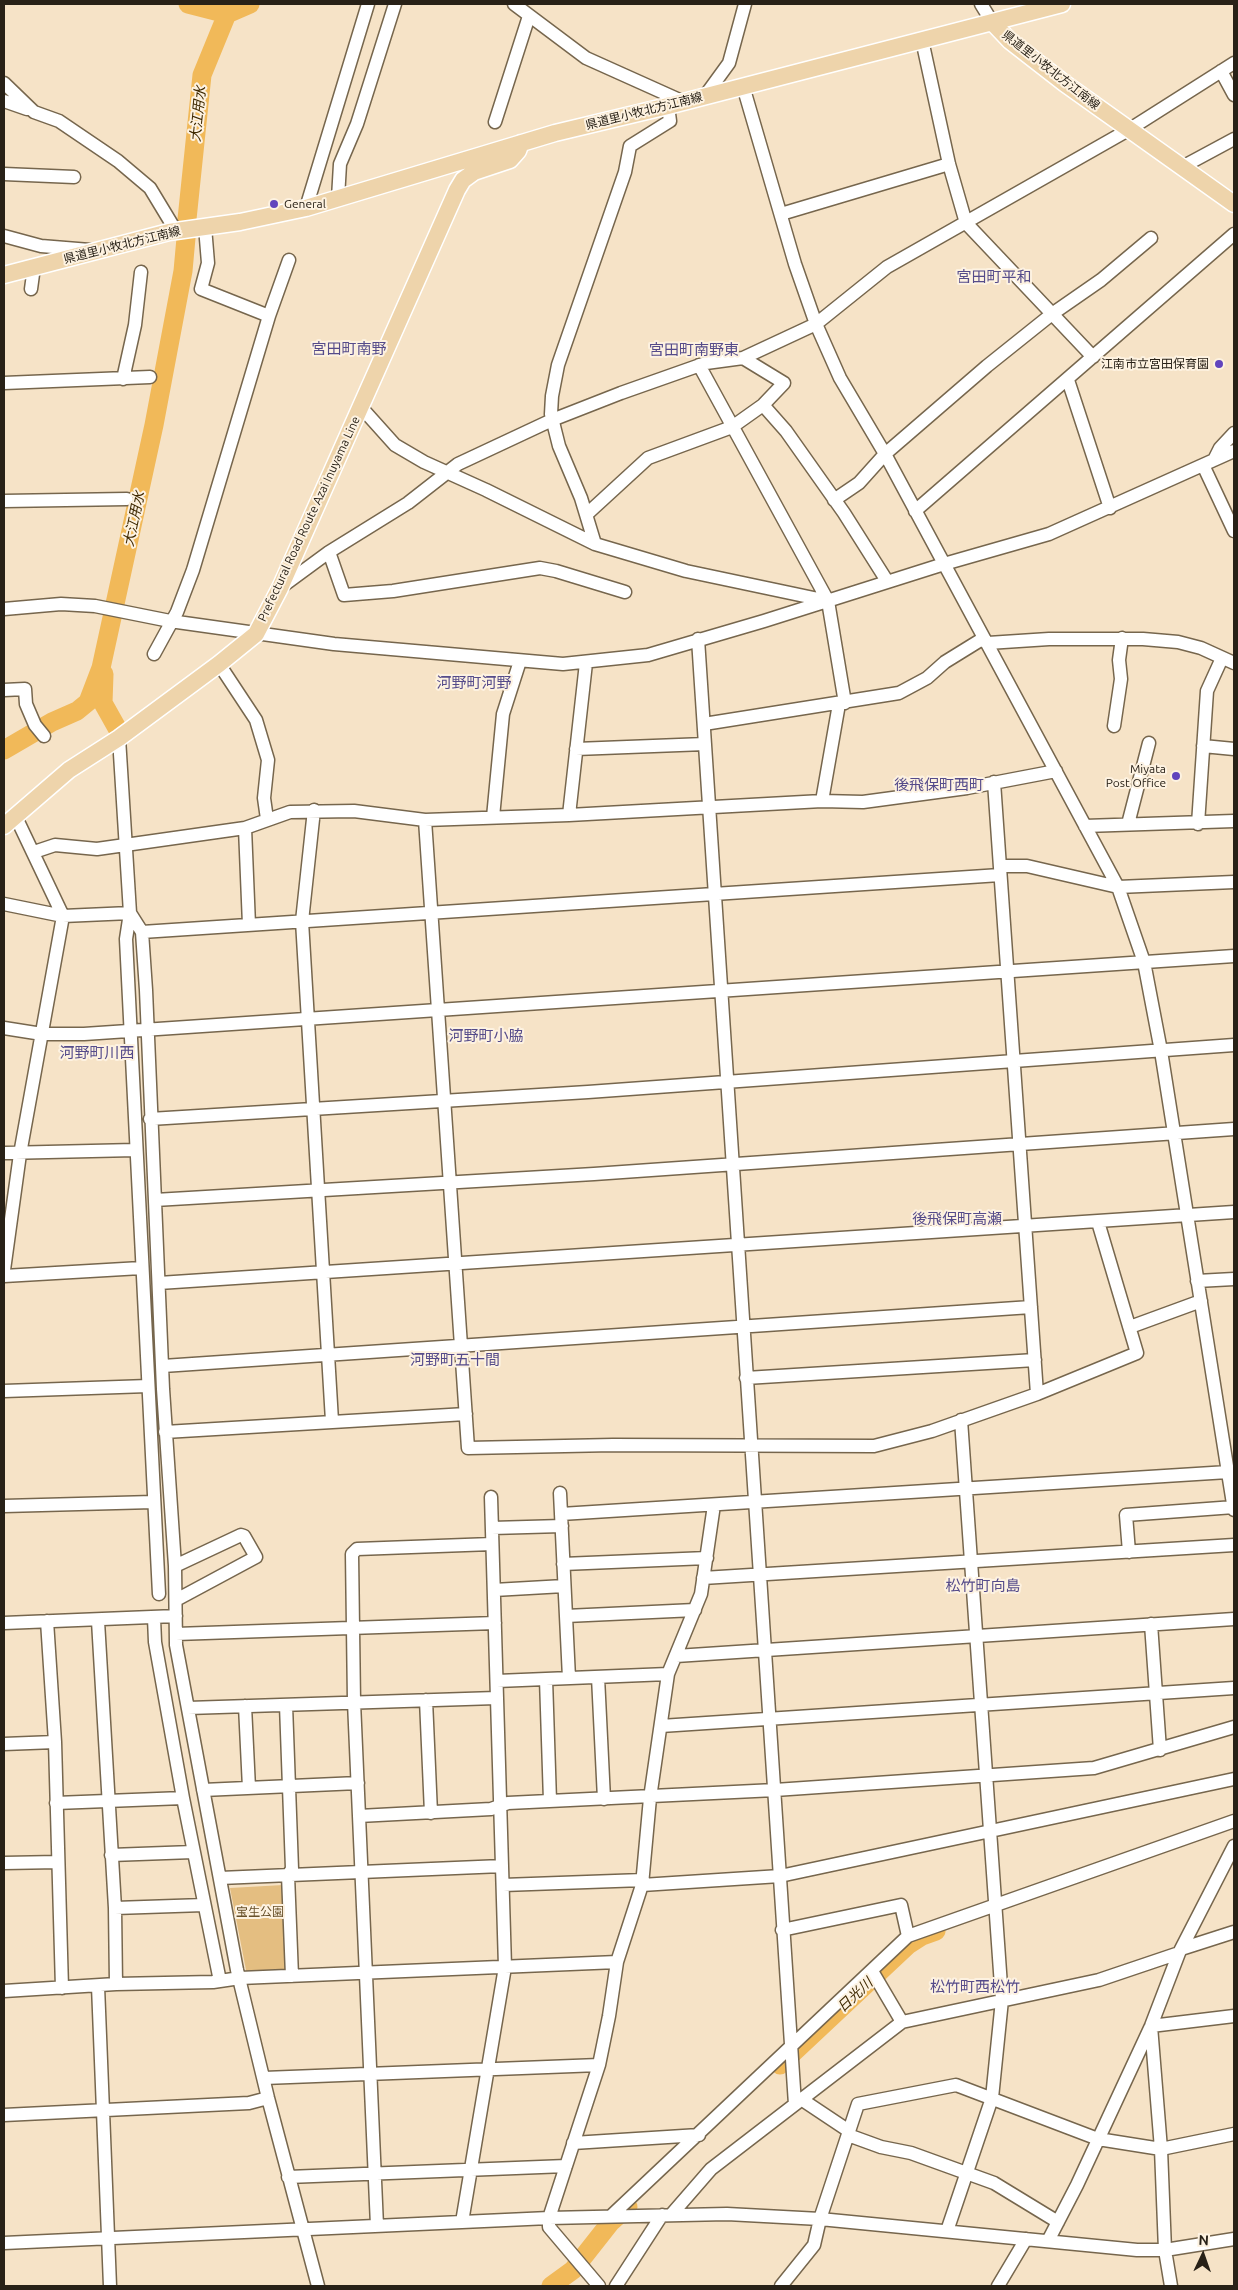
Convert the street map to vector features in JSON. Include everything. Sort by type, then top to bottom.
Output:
[{"type":"main road","points":[[992,22],[1062,4]]},
{"type":"main road","name":"県道里小牧北方江南線","points":[[4,275],[176,231],[306,208],[521,143],[992,22],[1010,41],[1033,59],[1234,204]]},
{"type":"main road","name":"Prefectural Road Route Azai Inuyama Line","points":[[10,820],[69,770],[119,738],[219,664],[256,634],[280,588],[360,406],[436,242],[457,190],[463,180],[474,172],[510,160],[521,143]]},
{"type":"street","points":[[306,208],[368,4]]},
{"type":"street","points":[[338,198],[340,164],[358,124],[396,4]]},
{"type":"street","points":[[514,4],[586,58],[684,102]]},
{"type":"street","points":[[705,96],[729,62],[745,4]]},
{"type":"street","points":[[981,4],[992,22]]},
{"type":"street","points":[[495,122],[529,16]]},
{"type":"street","points":[[922,40],[949,164],[966,223],[1093,357]]},
{"type":"street","points":[[280,588],[329,552],[408,502],[446,471],[552,420],[699,365],[743,358],[816,324],[887,267],[1130,129],[1234,63]]},
{"type":"street","points":[[1221,71],[1234,95]]},
{"type":"street","points":[[4,83],[34,112]]},
{"type":"street","points":[[743,86],[816,324],[840,378],[885,454],[1118,887],[1144,962],[1161,1051],[1234,1509],[1126,1515],[1129,1552]]},
{"type":"street","points":[[4,101],[59,121],[118,161],[150,188],[176,231]]},
{"type":"street","points":[[596,544],[559,446],[552,420],[552,396],[558,365],[624,172],[630,146],[670,120],[668,106]]},
{"type":"street","points":[[1182,167],[1234,139]]},
{"type":"street","points":[[781,214],[949,164]]},
{"type":"street","points":[[4,174],[74,177]]},
{"type":"street","points":[[205,227],[208,263],[201,288],[269,316]]},
{"type":"street","points":[[915,511],[1234,234]]},
{"type":"street","points":[[4,236],[41,246],[96,251]]},
{"type":"street","points":[[834,500],[859,483],[885,454],[987,366],[1052,314],[1101,280],[1151,238]]},
{"type":"street","points":[[154,654],[193,570],[269,316],[289,260]]},
{"type":"street","points":[[31,289],[34,267]]},
{"type":"street","points":[[123,379],[135,325],[141,272]]},
{"type":"street","points":[[586,514],[648,458],[732,426],[763,405],[784,383],[743,358]]},
{"type":"street","points":[[699,365],[828,601],[842,704],[822,801]]},
{"type":"street","points":[[4,383],[150,377]]},
{"type":"street","points":[[1068,380],[1110,508]]},
{"type":"street","points":[[763,405],[786,431],[887,581]]},
{"type":"street","points":[[360,406],[394,445],[596,544],[686,571],[828,601]]},
{"type":"street","points":[[1209,463],[1234,433]]},
{"type":"street","points":[[4,609],[61,604],[106,608],[170,622],[334,644],[563,664],[586,663],[648,655],[828,601],[887,581],[1049,534],[1234,451]]},
{"type":"street","points":[[1209,463],[1233,524]]},
{"type":"street","points":[[4,501],[127,499]]},
{"type":"street","points":[[329,552],[344,595],[393,591],[540,568],[625,592]]},
{"type":"street","points":[[704,724],[842,704],[899,693],[927,678],[945,662],[986,642],[1049,638],[1122,638],[1178,642],[1201,648],[1234,663]]},
{"type":"street","points":[[1114,726],[1121,678],[1119,660],[1122,638]]},
{"type":"street","points":[[698,639],[754,1502],[775,1790],[790,2053],[798,2102],[848,2133],[881,2147],[911,2153],[1002,2186],[1058,2222]]},
{"type":"street","points":[[1198,824],[1207,691],[1222,658]]},
{"type":"street","points":[[493,817],[503,714],[520,660]]},
{"type":"street","points":[[569,815],[586,663]]},
{"type":"street","points":[[219,664],[256,720],[268,760],[264,798],[267,819]]},
{"type":"street","points":[[4,690],[25,689],[26,704],[40,731]]},
{"type":"street","points":[[119,738],[130,913],[126,939],[158,1594]]},
{"type":"street","points":[[1128,824],[1149,743]]},
{"type":"street","points":[[576,750],[705,744]]},
{"type":"street","points":[[1203,746],[1234,749]]},
{"type":"street","points":[[34,852],[55,845],[97,849],[245,828],[290,812],[314,810],[354,812],[425,820],[569,815],[822,801],[863,802],[1056,771]]},
{"type":"street","points":[[994,782],[1037,1394]]},
{"type":"street","points":[[314,810],[302,921],[316,1192],[332,1421]]},
{"type":"street","points":[[4,1270],[20,1154],[63,916],[34,852],[10,820]]},
{"type":"street","points":[[425,820],[468,1448],[613,1445],[874,1446],[962,1420],[1037,1394],[1137,1353],[1098,1222]]},
{"type":"street","points":[[1085,826],[1198,824],[1234,821]]},
{"type":"street","points":[[245,828],[249,925]]},
{"type":"street","points":[[142,932],[715,894],[1000,870],[1027,866],[1118,887],[1234,882]]},
{"type":"street","points":[[4,904],[63,916],[130,913]]},
{"type":"street","points":[[130,913],[142,932],[165,1432],[175,1566],[176,1634],[203,1790],[240,1978],[288,2177],[304,2229],[318,2286]]},
{"type":"street","points":[[4,1028],[42,1034],[84,1034],[1234,956]]},
{"type":"street","points":[[150,1120],[444,1102],[1234,1045]]},
{"type":"street","points":[[155,1200],[316,1192],[1234,1129]]},
{"type":"street","points":[[4,1153],[135,1150]]},
{"type":"street","points":[[159,1283],[456,1265],[1234,1212]]},
{"type":"street","points":[[4,1276],[141,1268]]},
{"type":"street","points":[[1197,1281],[1234,1279]]},
{"type":"street","points":[[1130,1327],[1201,1301]]},
{"type":"street","points":[[163,1366],[1031,1307]]},
{"type":"street","points":[[746,1378],[1035,1360]]},
{"type":"street","points":[[4,1391],[148,1386]]},
{"type":"street","points":[[165,1432],[466,1414]]},
{"type":"street","points":[[947,2231],[992,2098],[1002,2000],[984,1776],[962,1420]]},
{"type":"street","points":[[492,1528],[714,1505],[965,1487],[1228,1472]]},
{"type":"street","points":[[560,1493],[569,1678]]},
{"type":"street","points":[[462,2222],[505,1967],[491,1497]]},
{"type":"street","points":[[4,1506],[153,1502]]},
{"type":"street","points":[[599,2286],[549,2227],[549,2218],[599,2065],[617,1962],[643,1882],[650,1798],[668,1674],[695,1610],[707,1558],[714,1505]]},
{"type":"street","points":[[175,1566],[241,1535],[244,1536],[256,1558],[176,1600]]},
{"type":"street","points":[[377,2226],[354,1702],[352,1554],[357,1549],[492,1544]]},
{"type":"street","points":[[703,1578],[1234,1545]]},
{"type":"street","points":[[563,1564],[707,1558]]},
{"type":"street","points":[[494,1590],[564,1586]]},
{"type":"street","points":[[566,1616],[695,1610]]},
{"type":"street","points":[[4,1623],[98,1621],[176,1616]]},
{"type":"street","points":[[154,1618],[155,1642],[183,1798],[220,1981]]},
{"type":"street","points":[[676,1656],[1234,1619]]},
{"type":"street","points":[[47,1621],[55,1742],[62,1988]]},
{"type":"street","points":[[98,1621],[115,1908],[116,1984]]},
{"type":"street","points":[[176,1634],[495,1623]]},
{"type":"street","points":[[1151,1624],[1160,1750]]},
{"type":"street","points":[[497,1681],[668,1674]]},
{"type":"street","points":[[598,1677],[604,1799]]},
{"type":"street","points":[[546,1679],[550,1801]]},
{"type":"street","points":[[661,1726],[1234,1688]]},
{"type":"street","points":[[188,1708],[496,1698]]},
{"type":"street","points":[[426,1700],[431,1812]]},
{"type":"street","points":[[286,1705],[292,1868],[288,1875],[292,1976]]},
{"type":"street","points":[[246,1706],[249,1788]]},
{"type":"street","points":[[359,1816],[491,1810],[508,1803],[650,1798],[1094,1768],[1234,1727]]},
{"type":"street","points":[[4,1744],[55,1742]]},
{"type":"street","points":[[503,1885],[643,1882],[780,1876],[1234,1779]]},
{"type":"street","points":[[203,1790],[358,1783]]},
{"type":"street","points":[[56,1803],[183,1798]]},
{"type":"street","points":[[616,2216],[699,2134],[790,2053],[874,1974],[908,1936],[995,1909],[1234,1821]]},
{"type":"street","points":[[1048,2241],[1150,2026],[1180,1951],[1234,1846]]},
{"type":"street","points":[[111,1855],[194,1852]]},
{"type":"street","points":[[4,1863],[58,1862]]},
{"type":"street","points":[[220,1878],[502,1866]]},
{"type":"street","points":[[115,1908],[204,1905]]},
{"type":"street","points":[[782,1930],[902,1905],[908,1936]]},
{"type":"street","points":[[616,2286],[667,2215],[711,2169],[902,2022],[1099,1980],[1234,1932]]},
{"type":"street","points":[[4,1991],[116,1984],[220,1981],[240,1978],[617,1962]]},
{"type":"street","points":[[874,1974],[902,2022]]},
{"type":"street","points":[[98,1986],[110,2286]]},
{"type":"street","points":[[1150,2026],[1234,2016]]},
{"type":"street","points":[[1150,2026],[1162,2149],[1165,2250],[1171,2286]]},
{"type":"street","points":[[264,2078],[599,2065]]},
{"type":"street","points":[[781,2286],[814,2245],[820,2219],[858,2104],[956,2084],[1098,2139],[1162,2149],[1234,2134]]},
{"type":"street","points":[[4,2115],[249,2103],[268,2098]]},
{"type":"street","points":[[573,2144],[699,2134]]},
{"type":"street","points":[[288,2177],[566,2166]]},
{"type":"street","points":[[4,2243],[549,2218],[667,2215],[766,2215],[820,2219],[1137,2250],[1165,2250],[1234,2239]]},
{"type":"street","points":[[998,2286],[1026,2239]]},
{"type":"green space","name":"宝生公園","points":[[283,1885],[287,1971],[247,1975],[230,1888]]},
{"type":"waterway","points":[[188,4],[227,14],[250,4]]},
{"type":"waterway","name":"大江用水","points":[[187,219],[202,75],[227,14]]},
{"type":"waterway","name":"大江用水","points":[[4,750],[52,722],[77,711],[88,702],[101,668],[154,425],[183,271],[186,238]]},
{"type":"waterway","points":[[104,674],[103,703],[117,728]]},
{"type":"waterway","name":"日光川","points":[[780,2065],[908,1945],[922,1936],[936,1931]]},
{"type":"waterway","name":"日光川","points":[[551,2286],[573,2270],[610,2223],[628,2207]]},
{"type":"place","name":"General","points":[[274,204]]},
{"type":"place","name":"江南市立宮田保育園","points":[[1219,364]]},
{"type":"place","name":"Miyata Post Office","points":[[1176,776]]},
{"type":"district","name":"宮田町平和","points":[[994,277]]},
{"type":"district","name":"宮田町南野","points":[[349,349]]},
{"type":"district","name":"宮田町南野東","points":[[694,350]]},
{"type":"district","name":"河野町河野","points":[[474,683]]},
{"type":"district","name":"後飛保町西町","points":[[939,785]]},
{"type":"district","name":"河野町小脇","points":[[486,1036]]},
{"type":"district","name":"河野町川西","points":[[97,1053]]},
{"type":"district","name":"後飛保町高瀬","points":[[957,1219]]},
{"type":"district","name":"河野町五十間","points":[[455,1360]]},
{"type":"district","name":"松竹町向島","points":[[983,1586]]},
{"type":"district","name":"松竹町西松竹","points":[[975,1987]]}]
